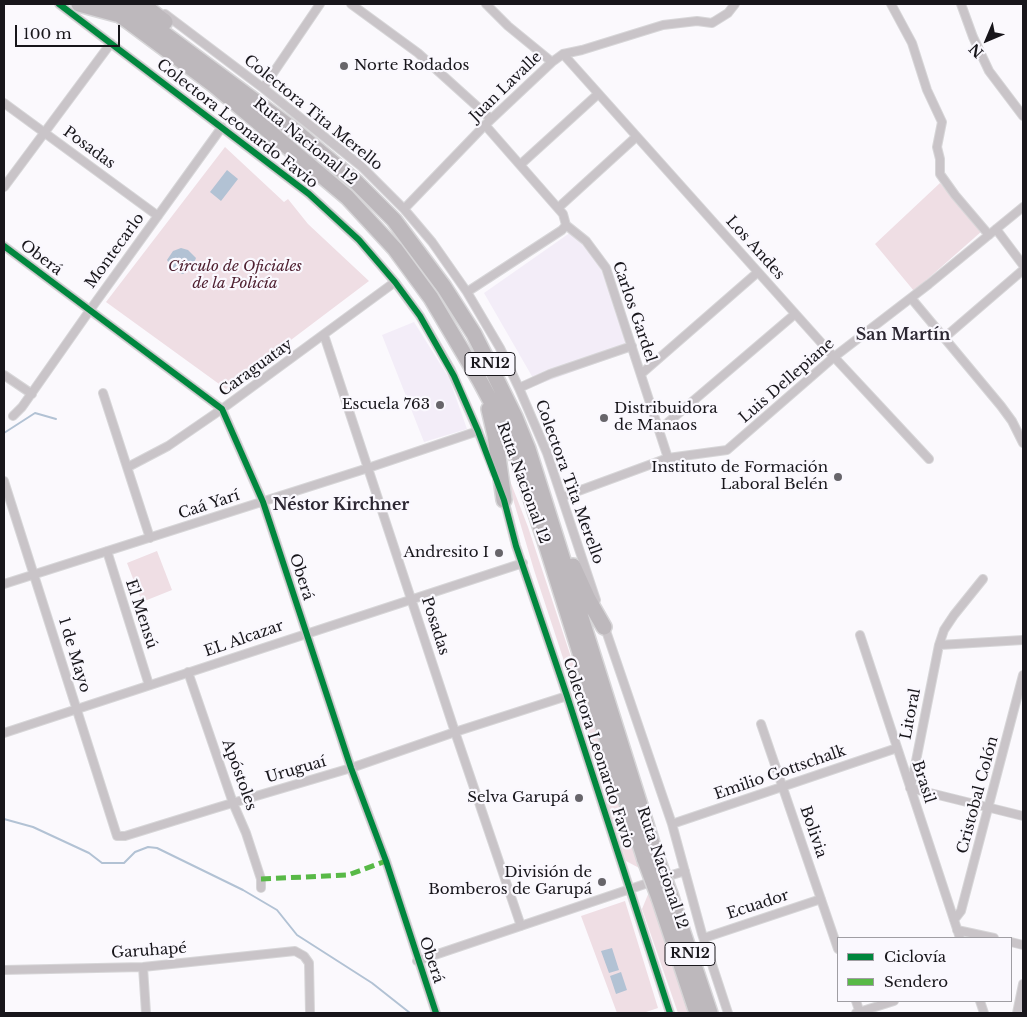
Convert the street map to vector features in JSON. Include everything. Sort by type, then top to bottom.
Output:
[{"type":"highway","points":[[79,4],[123,10]]},
{"type":"highway","name":"Ruta Nacional 12","points":[[106,4],[123,10],[262,106],[294,130],[357,183],[388,214],[417,249],[474,334],[515,417],[528,449],[651,858]]},
{"type":"highway","points":[[151,4],[231,75],[262,106]]},
{"type":"highway","name":"Ruta Nacional 12","points":[[123,10],[347,197],[395,249],[431,298],[480,381],[503,424],[520,465],[664,896],[710,1013]]},
{"type":"highway","points":[[480,381],[495,435],[504,500]]},
{"type":"highway","points":[[544,501],[588,599],[604,627]]},
{"type":"highway","name":"Ruta Nacional 12","points":[[664,896],[697,1013]]},
{"type":"street","name":"Colectora Leonardo Favio","points":[[59,4],[309,194],[359,240],[420,316],[451,370],[478,431],[504,500],[516,546],[670,1013]]},
{"type":"street","name":"Colectora Tita Merello","points":[[151,4],[263,88],[361,166],[404,209],[432,242],[467,292],[500,348],[547,453],[604,627],[672,824],[704,938],[728,1013]]},
{"type":"street","points":[[263,88],[320,4]]},
{"type":"street","name":"Carlos Gardel","points":[[351,4],[418,53],[488,122],[563,214],[566,225],[586,241],[606,268],[668,458]]},
{"type":"street","points":[[486,4],[508,26],[552,62]]},
{"type":"street","name":"Juan Lavalle","points":[[404,209],[488,122],[563,54],[663,25],[697,22],[712,23],[728,14],[735,4]]},
{"type":"street","points":[[891,4],[912,44],[927,90],[942,122],[937,147],[940,159],[940,174],[955,195],[1023,265]]},
{"type":"street","points":[[961,4],[973,37],[989,71],[1023,116]]},
{"type":"street","points":[[4,187],[111,43]]},
{"type":"street","name":"Los Andes","points":[[563,54],[795,314],[929,459]]},
{"type":"street","points":[[521,164],[598,94]]},
{"type":"street","name":"Posadas","points":[[4,103],[158,216]]},
{"type":"street","name":"Montecarlo","points":[[13,416],[32,394],[222,127]]},
{"type":"street","points":[[558,208],[636,137]]},
{"type":"street","name":"Luis Dellepiane","points":[[562,497],[668,458],[727,450],[834,357],[911,298],[1023,207]]},
{"type":"street","points":[[467,292],[562,230],[566,225]]},
{"type":"street","name":"Oberá","points":[[4,246],[222,409],[263,502],[351,768],[386,861],[417,961],[436,1013]]},
{"type":"street","points":[[944,338],[1023,270]]},
{"type":"street","points":[[641,374],[758,272]]},
{"type":"street","name":"Caraguatay","points":[[128,467],[168,446],[222,409],[394,282]]},
{"type":"street","points":[[911,298],[1001,406],[1012,421],[1023,443]]},
{"type":"street","points":[[659,430],[795,314]]},
{"type":"street","name":"Posadas","points":[[324,335],[521,926]]},
{"type":"street","points":[[519,388],[550,374],[632,346]]},
{"type":"street","points":[[4,375],[32,394]]},
{"type":"street","points":[[103,393],[150,538]]},
{"type":"street","name":"Caá Yarí","points":[[4,584],[263,502],[478,431]]},
{"type":"street","name":"1 de Mayo","points":[[4,481],[117,836]]},
{"type":"street","name":"El Mensú","points":[[107,551],[149,685]]},
{"type":"street","name":"EL Alcazar","points":[[4,733],[523,563]]},
{"type":"street","name":"Litoral","points":[[910,788],[939,645],[944,630],[983,579]]},
{"type":"street","name":"Brasil","points":[[860,635],[960,937]]},
{"type":"street","points":[[939,645],[1023,640]]},
{"type":"street","name":"Apóstoles","points":[[188,672],[233,803],[246,833],[261,879],[261,888]]},
{"type":"street","name":"Cristobal Colón","points":[[954,920],[961,911],[1023,675]]},
{"type":"street","name":"Uruguaí","points":[[117,836],[125,836],[351,768],[567,696]]},
{"type":"street","name":"Bolivia","points":[[761,724],[837,946]]},
{"type":"street","name":"Emilio Gottschalk","points":[[672,824],[897,748]]},
{"type":"street","points":[[910,788],[1023,816]]},
{"type":"street","points":[[672,875],[685,871]]},
{"type":"street","points":[[417,961],[645,884]]},
{"type":"street","name":"Ecuador","points":[[704,938],[821,898]]},
{"type":"street","points":[[957,930],[989,937]]},
{"type":"street","name":"Garuhapé","points":[[4,970],[143,967],[295,951],[304,956],[309,963],[310,1013]]},
{"type":"street","points":[[143,967],[146,1013]]},
{"type":"street","points":[[1016,1013],[1023,984]]},
{"type":"street","points":[[859,1013],[891,1002]]},
{"type":"shaded area","points":[[574,230],[600,266],[630,351],[537,385],[484,293]]},
{"type":"shaded area","points":[[414,322],[449,378],[467,429],[424,442],[382,335]]},
{"type":"green space","name":"Círculo de Oficiales de la Policía","points":[[225,147],[284,202],[288,199],[308,224],[369,281],[226,389],[106,302]]},
{"type":"green space","points":[[940,183],[982,231],[914,291],[875,244]]},
{"type":"green space","points":[[500,455],[528,527],[641,869],[626,861],[607,804],[605,790],[587,731],[534,570]]},
{"type":"green space","points":[[157,551],[172,590],[142,602],[127,563]]},
{"type":"green space","points":[[649,892],[689,1013],[678,1013],[642,909]]},
{"type":"green space","points":[[625,901],[658,1008],[643,1013],[617,1013],[581,916]]},
{"type":"water","points":[[227,170],[238,179],[221,201],[210,192]]},
{"type":"water","points":[[181,248],[188,250],[196,258],[192,268],[183,274],[174,271],[167,260],[173,251]]},
{"type":"water","points":[[612,948],[619,970],[609,973],[601,951]]},
{"type":"water","points":[[621,972],[627,990],[616,994],[610,976]]},
{"type":"waterway","points":[[4,433],[35,413],[56,419]]},
{"type":"waterway","points":[[4,819],[33,827],[89,853],[102,863],[124,863],[135,852],[148,847],[157,848],[243,890],[277,910],[297,935],[372,983],[410,1013]]},
{"type":"marked path","points":[[261,879],[348,875],[386,861]]},
{"type":"cycle path","points":[[59,4],[309,194],[359,240],[395,282],[420,316],[454,376],[478,431],[504,500],[516,546],[670,1013]]},
{"type":"cycle path","points":[[4,246],[222,409],[263,502],[351,768],[386,861],[436,1013]]},
{"type":"place","name":"Norte Rodados","points":[[344,66]]},
{"type":"place","name":"Escuela 763","points":[[440,405]]},
{"type":"place","name":"Distribuidora de Manaos","points":[[604,418]]},
{"type":"place","name":"Instituto de Formación Laboral Belén","points":[[838,477]]},
{"type":"place","name":"Andresito I","points":[[499,553]]},
{"type":"place","name":"Selva Garupá","points":[[579,798]]},
{"type":"place","name":"División de Bomberos de Garupá","points":[[602,882]]},
{"type":"district","name":"San Martín","points":[[903,335]]},
{"type":"district","name":"Néstor Kirchner","points":[[341,505]]}]
